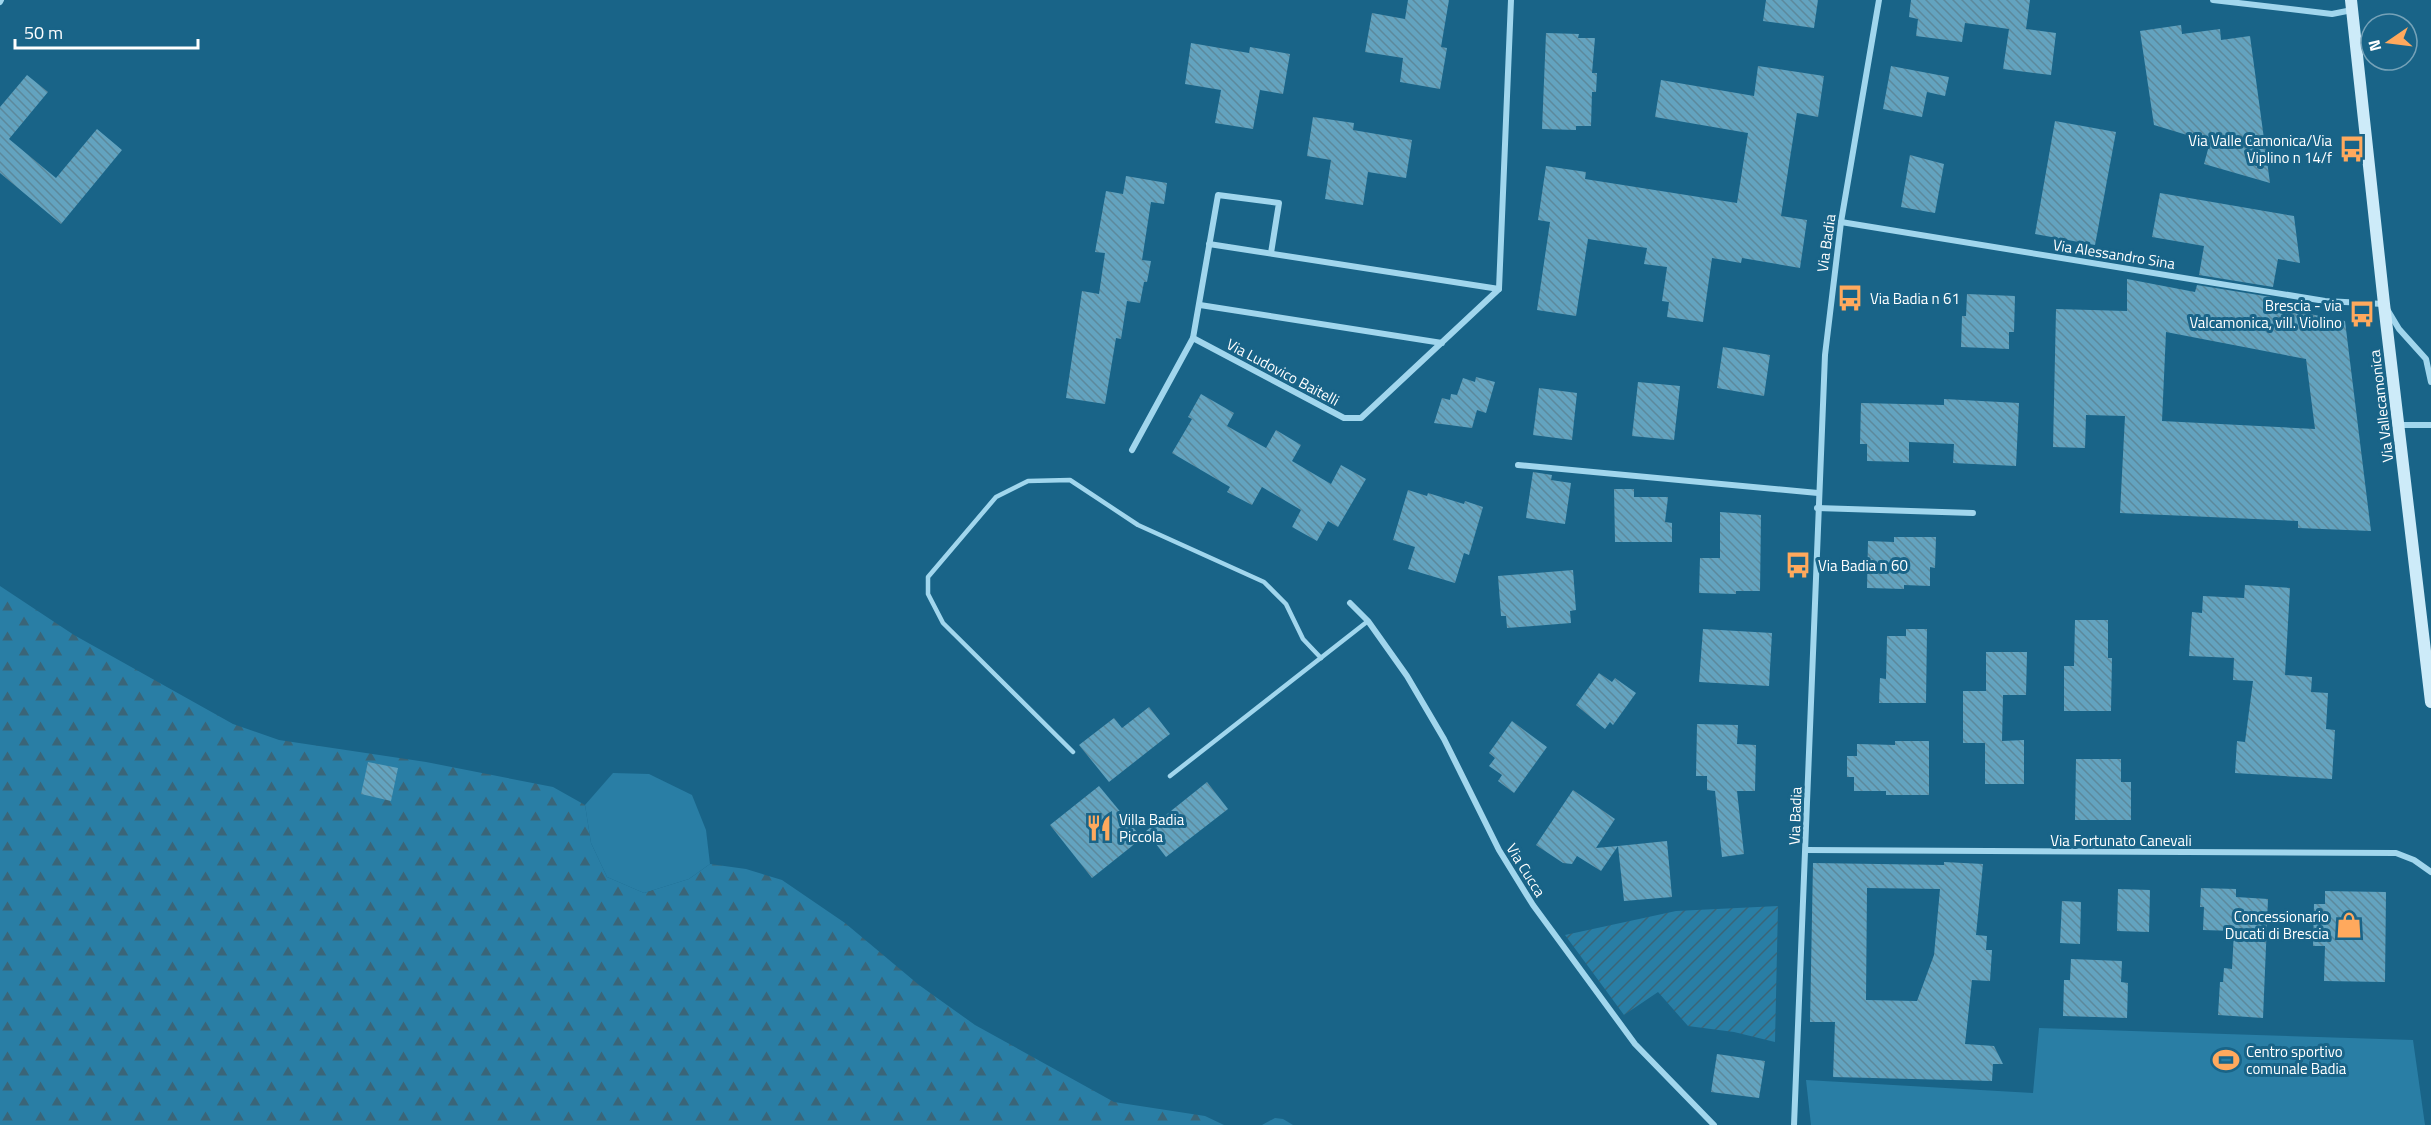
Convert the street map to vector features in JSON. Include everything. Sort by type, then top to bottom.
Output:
[{"type":"main road","name":"Via Vallecamonica","points":[[2352,5],[2384,304],[2431,702]]},
{"type":"street","points":[[1209,244],[1499,289],[1511,0]]},
{"type":"street","name":"Via Badia","points":[[1794,1125],[1817,508],[1825,356],[1841,222],[1879,0]]},
{"type":"street","points":[[2213,0],[2332,14],[2352,5]]},
{"type":"street","points":[[1132,450],[1193,338],[1218,195],[1279,203],[1271,253]]},
{"type":"street","name":"Via Alessandro Sina","points":[[1841,222],[2325,301],[2384,304]]},
{"type":"street","name":"Via Ludovico Baitelli","points":[[1193,338],[1344,418],[1361,418],[1499,289]]},
{"type":"street","points":[[2384,304],[2399,329],[2426,359],[2431,382]]},
{"type":"street","points":[[1200,305],[1442,343]]},
{"type":"street","points":[[2398,425],[2431,425]]},
{"type":"street","points":[[1518,465],[1818,493]]},
{"type":"street","points":[[1817,508],[1973,513]]},
{"type":"street","name":"Via Cucca","points":[[1350,603],[1368,621],[1407,676],[1444,739],[1499,850],[1533,905],[1635,1044],[1714,1125]]},
{"type":"street","name":"Via Fortunato Canevali","points":[[1806,850],[2396,853],[2414,860],[2431,872]]},
{"type":"lane","points":[[1073,752],[943,623],[928,594],[928,577],[996,497],[1028,481],[1070,480],[1138,525],[1264,582],[1286,604],[1303,639],[1321,658]]},
{"type":"lane","points":[[1170,776],[1368,621]]},
{"type":"green space","points":[[0,586],[74,635],[233,724],[279,740],[426,762],[553,787],[585,805],[591,843],[607,877],[644,893],[689,879],[710,864],[746,869],[782,880],[845,923],[919,985],[975,1025],[1114,1102],[1205,1116],[1224,1125],[0,1125]]},
{"type":"green space","points":[[613,773],[649,774],[692,795],[706,830],[710,864],[689,879],[644,893],[607,877],[591,843],[585,805]]},
{"type":"green space","points":[[1778,906],[1775,1042],[1734,1032],[1688,1026],[1658,992],[1624,1015],[1565,935],[1676,911]]},
{"type":"green space","name":"Centro sportivo comunale Badia","points":[[2039,1028],[2413,1040],[2425,1125],[1811,1125],[1806,1080],[2033,1093]]},
{"type":"green space","points":[[1275,1118],[1283,1119],[1293,1125],[1262,1125]]},
{"type":"building","points":[[1408,0],[1449,0],[1441,47],[1447,48],[1440,89],[1400,82],[1403,58],[1365,52],[1372,13],[1405,19]]},
{"type":"building","points":[[1766,0],[1818,0],[1814,28],[1763,21]]},
{"type":"building","points":[[1911,0],[2030,0],[2026,29],[2056,33],[2051,75],[2003,69],[2009,29],[1965,23],[1962,42],[1916,36],[1918,19],[1909,17]]},
{"type":"building","points":[[2181,25],[2182,34],[2220,29],[2221,40],[2250,36],[2270,183],[2204,164],[2210,142],[2154,125],[2140,31]]},
{"type":"building","points":[[1546,33],[1579,34],[1578,38],[1595,38],[1592,73],[1597,73],[1596,92],[1592,92],[1591,126],[1576,126],[1576,130],[1542,129]]},
{"type":"building","points":[[1191,43],[1249,53],[1250,47],[1290,54],[1283,94],[1260,90],[1253,129],[1215,123],[1221,90],[1185,84]]},
{"type":"building","points":[[1758,66],[1824,76],[1818,117],[1797,113],[1781,216],[1807,220],[1800,268],[1742,258],[1741,263],[1712,258],[1703,322],[1667,317],[1669,302],[1662,301],[1667,267],[1644,264],[1647,248],[1588,239],[1576,316],[1537,310],[1550,222],[1538,220],[1546,166],[1586,172],[1585,179],[1737,203],[1748,133],[1655,117],[1661,80],[1754,96]]},
{"type":"building","points":[[1891,66],[1949,77],[1945,96],[1927,92],[1922,117],[1883,109]]},
{"type":"building","points":[[27,75],[48,92],[9,139],[56,178],[97,129],[122,150],[61,224],[0,173],[0,107]]},
{"type":"building","points":[[1313,117],[1354,123],[1353,130],[1412,140],[1406,178],[1368,172],[1363,205],[1325,199],[1331,160],[1307,156]]},
{"type":"building","points":[[2055,121],[2116,132],[2095,245],[2035,234]]},
{"type":"building","points":[[1910,155],[1944,164],[1935,213],[1901,207]]},
{"type":"building","points":[[1126,176],[1167,183],[1164,204],[1151,202],[1142,260],[1151,261],[1147,282],[1144,282],[1140,303],[1127,301],[1121,339],[1116,338],[1105,404],[1066,398],[1082,291],[1099,294],[1105,253],[1095,252],[1106,191],[1123,194]]},
{"type":"building","points":[[2160,193],[2294,216],[2300,263],[2278,259],[2273,287],[2199,275],[2204,246],[2152,237]]},
{"type":"building","points":[[2127,279],[2195,292],[2197,285],[2271,297],[2269,306],[2345,321],[2371,531],[2298,528],[2298,521],[2120,513],[2125,416],[2086,415],[2085,448],[2053,447],[2056,309],[2127,311]],"holes":[[[2166,332],[2306,359],[2315,429],[2162,421]]]},
{"type":"building","points":[[1967,294],[2015,296],[2014,332],[2009,332],[2009,349],[1961,347],[1962,316],[1966,316]]},
{"type":"building","points":[[1723,347],[1770,355],[1764,396],[1717,388]]},
{"type":"building","points":[[1476,377],[1495,382],[1486,413],[1477,410],[1472,428],[1434,423],[1442,398],[1450,400],[1451,394],[1457,395],[1463,378],[1475,382]]},
{"type":"building","points":[[1638,382],[1680,386],[1674,440],[1632,436]]},
{"type":"building","points":[[1539,388],[1577,393],[1572,440],[1533,435]]},
{"type":"building","points":[[1201,394],[1234,413],[1227,426],[1266,448],[1276,430],[1301,445],[1292,461],[1331,484],[1341,465],[1366,479],[1338,527],[1328,521],[1317,541],[1292,527],[1301,510],[1262,487],[1252,505],[1227,492],[1230,487],[1172,453],[1192,419],[1188,417]]},
{"type":"building","points":[[1944,399],[2019,403],[2016,466],[1953,463],[1954,444],[1909,442],[1909,462],[1867,461],[1867,444],[1860,444],[1861,403],[1944,405]]},
{"type":"building","points":[[1533,472],[1552,475],[1551,480],[1571,483],[1565,524],[1526,518]]},
{"type":"building","points":[[1614,489],[1634,489],[1634,497],[1668,497],[1665,522],[1672,523],[1672,542],[1615,542]]},
{"type":"building","points":[[1408,490],[1427,496],[1428,493],[1464,504],[1465,501],[1483,507],[1469,555],[1464,553],[1455,583],[1408,569],[1415,547],[1393,540]]},
{"type":"building","points":[[1720,512],[1761,515],[1760,591],[1736,591],[1736,594],[1699,593],[1700,558],[1720,558]]},
{"type":"building","points":[[1894,537],[1936,537],[1935,568],[1930,567],[1930,586],[1904,585],[1904,589],[1867,588],[1868,541],[1894,542]]},
{"type":"building","points":[[1573,570],[1576,610],[1570,611],[1571,623],[1507,628],[1506,616],[1501,616],[1498,576]]},
{"type":"building","points":[[2245,585],[2290,588],[2285,675],[2312,677],[2311,692],[2328,693],[2326,729],[2335,730],[2332,779],[2235,773],[2237,741],[2245,742],[2253,681],[2233,680],[2234,658],[2189,656],[2192,612],[2202,613],[2203,596],[2244,598]]},
{"type":"building","points":[[2075,620],[2108,620],[2108,658],[2112,658],[2111,711],[2064,711],[2064,666],[2074,666]]},
{"type":"building","points":[[1703,629],[1772,633],[1769,686],[1699,682]]},
{"type":"building","points":[[1906,629],[1927,629],[1926,703],[1879,703],[1880,678],[1886,679],[1887,636],[1906,636]]},
{"type":"building","points":[[1986,652],[2027,652],[2026,695],[2003,695],[2002,741],[2024,740],[2024,784],[1985,784],[1985,743],[1963,743],[1963,691],[1986,691]]},
{"type":"building","points":[[1599,673],[1612,682],[1615,678],[1636,693],[1613,725],[1610,722],[1605,729],[1576,705]]},
{"type":"building","points":[[1149,707],[1170,734],[1109,782],[1079,745],[1114,718],[1122,728]]},
{"type":"building","points":[[1512,721],[1547,747],[1514,793],[1498,781],[1502,775],[1489,766],[1495,758],[1489,753]]},
{"type":"building","points":[[1697,724],[1738,725],[1737,744],[1756,745],[1755,791],[1737,791],[1744,854],[1722,857],[1715,791],[1707,790],[1707,776],[1696,776]]},
{"type":"building","points":[[1895,741],[1929,741],[1929,795],[1886,795],[1886,791],[1854,791],[1854,777],[1847,777],[1847,756],[1857,756],[1857,744],[1895,745]]},
{"type":"building","points":[[2076,759],[2121,759],[2121,782],[2131,782],[2131,820],[2075,820]]},
{"type":"building","points":[[368,762],[398,768],[391,801],[361,794]]},
{"type":"building","points":[[1207,782],[1228,809],[1166,857],[1146,831]]},
{"type":"building","points":[[1099,786],[1142,838],[1092,878],[1050,825]]},
{"type":"building","points":[[1573,790],[1615,819],[1596,848],[1618,846],[1601,871],[1577,856],[1572,864],[1563,863],[1536,845]]},
{"type":"building","points":[[1667,841],[1672,897],[1624,901],[1618,846]]},
{"type":"building","points":[[1944,862],[1983,864],[1976,935],[1987,936],[1986,950],[1992,950],[1990,981],[1972,980],[1965,1044],[1994,1046],[2003,1064],[1993,1064],[1992,1081],[1833,1077],[1835,1022],[1810,1022],[1813,863],[1944,865]],"holes":[[[1867,888],[1940,889],[1934,955],[1917,1001],[1866,1000]]]},
{"type":"building","points":[[2201,888],[2236,889],[2236,897],[2268,899],[2263,1018],[2218,1015],[2220,982],[2223,982],[2224,968],[2232,969],[2234,931],[2203,930],[2204,907],[2200,907]]},
{"type":"building","points":[[2118,889],[2150,890],[2149,932],[2117,931]]},
{"type":"building","name":"Concessionario Ducati di Brescia","points":[[2325,891],[2386,892],[2385,982],[2324,981],[2325,946],[2313,946],[2314,904],[2325,904]]},
{"type":"building","points":[[2062,901],[2081,902],[2080,944],[2060,943]]},
{"type":"building","points":[[2071,959],[2122,961],[2121,982],[2128,983],[2127,1018],[2063,1016],[2064,980],[2070,980]]},
{"type":"building","points":[[1717,1054],[1765,1061],[1759,1098],[1711,1092]]},
{"type":"place","name":"Via Valle Camonica/Via Viplino n 14/f","points":[[2352,149]]},
{"type":"place","name":"Via Badia n 61","points":[[1850,298]]},
{"type":"place","name":"Brescia - via Valcamonica, vill. Violino","points":[[2362,314]]},
{"type":"place","name":"Via Badia n 60","points":[[1798,565]]},
{"type":"place","name":"Villa Badia Piccola","points":[[1099,828]]},
{"type":"place","name":"Concessionario Ducati di Brescia","points":[[2349,925]]},
{"type":"place","name":"Centro sportivo comunale Badia","points":[[2226,1060]]}]
